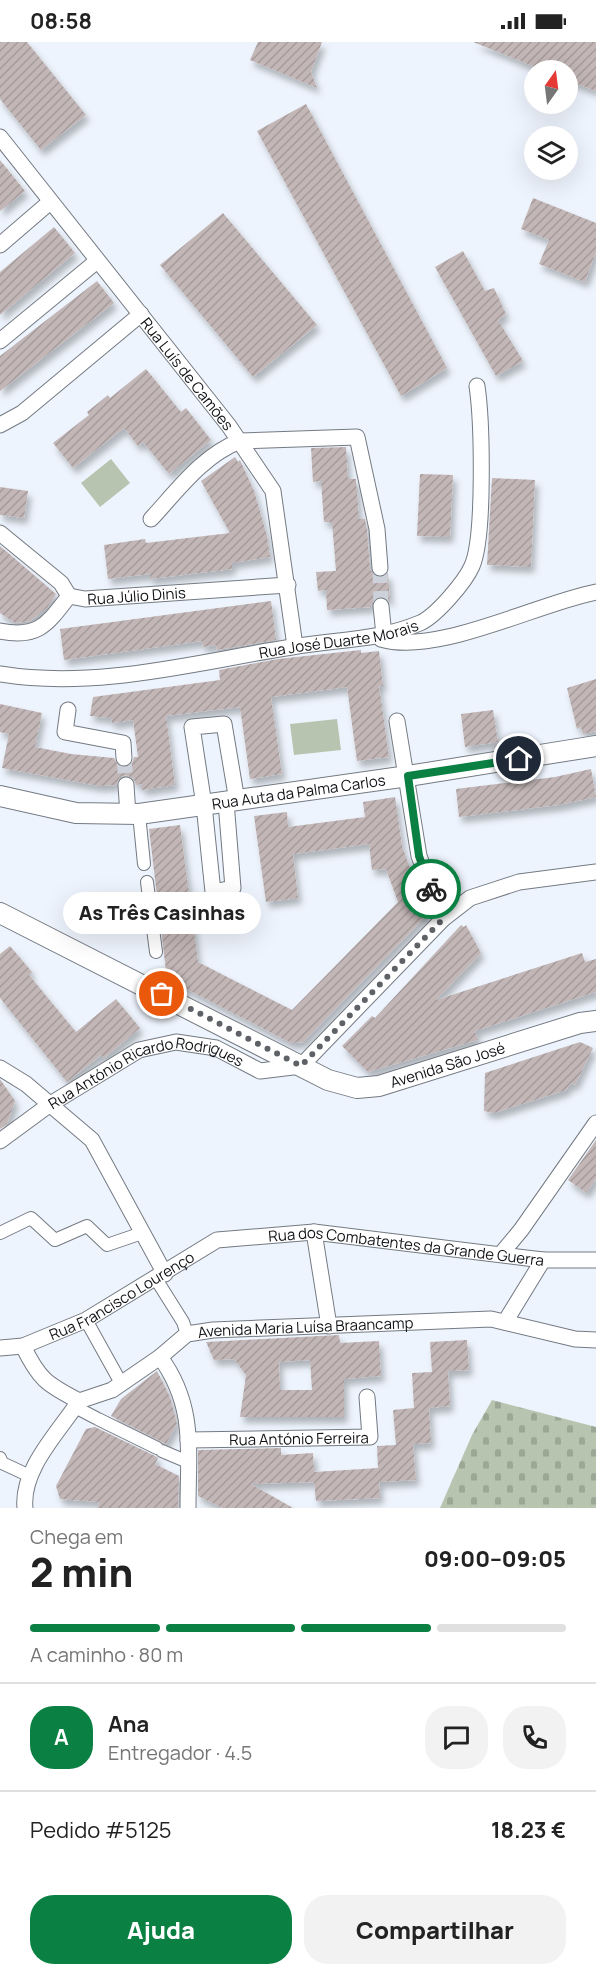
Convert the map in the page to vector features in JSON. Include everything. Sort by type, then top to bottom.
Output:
[{"type":"street","name":"Rua Luís de Camões","points":[[1,141],[240,441],[273,491],[295,646]]},
{"type":"street","points":[[0,245],[50,202]]},
{"type":"street","points":[[0,341],[97,261]]},
{"type":"street","points":[[0,424],[22,413],[141,314]]},
{"type":"street","name":"Rua José Duarte Morais","points":[[0,674],[48,680],[112,677],[295,646],[381,637],[423,622],[453,593],[472,566],[477,544],[480,472],[481,413],[477,386]]},
{"type":"street","points":[[150,519],[210,459],[228,446],[240,441],[357,437],[377,529],[380,568]]},
{"type":"street","points":[[0,533],[61,583],[69,596]]},
{"type":"street","name":"Rua Júlio Dinis","points":[[0,631],[29,632],[45,626],[69,596],[85,599],[288,585]]},
{"type":"street","points":[[381,606],[381,637],[387,641],[419,640],[469,632],[596,592]]},
{"type":"street","points":[[68,710],[65,732],[123,743],[124,758]]},
{"type":"street","points":[[397,721],[408,776],[419,856],[443,919]]},
{"type":"street","points":[[224,724],[232,802],[233,888],[213,892],[204,805],[192,727],[224,724]]},
{"type":"street","name":"Rua Auta da Palma Carlos","points":[[0,796],[76,813],[134,815],[408,776],[596,746]]},
{"type":"street","points":[[126,785],[144,864]]},
{"type":"street","points":[[301,1066],[443,919],[470,898],[519,882],[596,872]]},
{"type":"street","points":[[147,882],[156,952]]},
{"type":"street","name":"Avenida São José","points":[[0,913],[328,1080],[357,1088],[379,1086],[580,1023],[596,1021]]},
{"type":"street","name":"Rua António Ricardo Rodrigues","points":[[0,1141],[49,1105],[139,1050],[176,1042],[216,1048],[260,1071],[301,1066]]},
{"type":"street","points":[[0,1068],[26,1084],[92,1140],[142,1233],[187,1334]]},
{"type":"street","points":[[501,1254],[521,1230],[596,1123]]},
{"type":"street","points":[[0,1233],[31,1218],[56,1240],[87,1226],[107,1245],[142,1233]]},
{"type":"street","points":[[314,1232],[328,1326]]},
{"type":"street","name":"Rua dos Combatentes da Grande Guerra","points":[[217,1240],[314,1232],[543,1260],[596,1260]]},
{"type":"street","name":"Rua Francisco Lourenço","points":[[0,1348],[23,1346],[86,1320],[217,1240]]},
{"type":"street","points":[[505,1322],[543,1260]]},
{"type":"street","name":"Avenida Maria Luísa Braancamp","points":[[77,1404],[112,1390],[160,1357],[187,1334],[213,1330],[491,1319],[574,1339],[596,1340]]},
{"type":"street","points":[[86,1320],[121,1383]]},
{"type":"street","points":[[23,1346],[37,1374],[47,1384],[97,1419],[188,1462]]},
{"type":"street","points":[[160,1357],[172,1374],[184,1401],[188,1440],[188,1508]]},
{"type":"street","name":"Rua António Ferreira","points":[[188,1440],[370,1437],[367,1397]]},
{"type":"street","points":[[25,1508],[24,1495],[30,1476],[77,1404]]},
{"type":"street","points":[[0,1458],[2,1463],[30,1476]]},
{"type":"green space","points":[[111,459],[130,483],[100,507],[81,483]]},
{"type":"green space","points":[[337,719],[341,750],[294,755],[290,724]]},
{"type":"green space","points":[[492,1400],[596,1427],[596,1508],[440,1508],[472,1435]]},
{"type":"building","points":[[0,42],[27,42],[86,115],[41,150],[0,99]]},
{"type":"building","points":[[258,42],[322,42],[311,72],[317,88],[250,60]]},
{"type":"building","points":[[473,42],[596,42],[596,91],[578,84],[578,60],[524,60],[524,62]]},
{"type":"building","points":[[306,104],[447,368],[401,396],[257,131]]},
{"type":"building","points":[[0,160],[25,191],[0,211]]},
{"type":"building","points":[[533,198],[596,223],[596,252],[585,282],[539,264],[549,240],[521,229]]},
{"type":"building","points":[[223,213],[317,325],[253,377],[160,265]]},
{"type":"building","points":[[54,227],[75,253],[0,315],[0,272]]},
{"type":"building","points":[[463,251],[485,291],[494,288],[506,314],[498,320],[523,361],[496,376],[435,267]]},
{"type":"building","points":[[97,281],[114,303],[0,391],[0,356]]},
{"type":"building","points":[[146,369],[181,412],[186,408],[211,440],[169,474],[143,442],[138,446],[124,428],[73,468],[53,443],[89,415],[87,412],[108,395],[110,398]]},
{"type":"building","points":[[346,447],[348,479],[356,479],[359,519],[365,519],[370,569],[376,577],[388,573],[390,603],[385,597],[379,596],[372,602],[371,607],[327,610],[326,590],[318,591],[316,572],[336,571],[332,522],[324,522],[321,481],[313,482],[311,448]]},
{"type":"building","points":[[235,457],[238,462],[240,460],[254,491],[267,536],[270,557],[232,563],[232,569],[150,579],[150,574],[108,579],[104,545],[145,539],[146,543],[230,533],[201,481]]},
{"type":"building","points":[[420,474],[453,475],[450,537],[417,536]]},
{"type":"building","points":[[492,478],[535,480],[531,567],[487,565]]},
{"type":"building","points":[[0,487],[28,491],[24,518],[0,515]]},
{"type":"building","points":[[0,546],[56,594],[47,608],[30,621],[15,623],[0,613]]},
{"type":"building","points":[[271,601],[276,640],[217,650],[216,645],[203,647],[202,641],[64,660],[60,629]]},
{"type":"building","points":[[361,650],[361,653],[379,651],[383,686],[379,686],[389,757],[357,761],[347,687],[271,697],[282,774],[250,779],[240,707],[166,716],[175,785],[142,790],[142,784],[136,785],[134,779],[126,775],[120,777],[116,785],[99,786],[2,768],[9,734],[0,732],[0,704],[42,713],[35,747],[71,754],[114,758],[119,766],[125,768],[132,763],[134,757],[138,757],[133,720],[112,723],[111,718],[90,716],[93,697],[220,680],[219,670],[278,659]]},
{"type":"building","points":[[596,679],[596,731],[583,734],[581,727],[577,729],[567,688]]},
{"type":"building","points":[[493,710],[498,742],[465,747],[461,714]]},
{"type":"building","points":[[591,769],[596,797],[558,805],[459,817],[456,789],[555,777]]},
{"type":"building","points":[[395,797],[402,846],[427,915],[303,1042],[291,1043],[167,979],[149,829],[180,825],[198,962],[292,1010],[398,902],[386,869],[372,870],[369,844],[293,854],[298,898],[266,902],[254,816],[287,812],[288,827],[365,817],[363,802]]},
{"type":"building","points":[[461,925],[464,927],[466,925],[481,953],[436,1000],[582,953],[585,962],[596,959],[596,992],[475,1031],[478,1040],[368,1072],[342,1046],[372,1016],[375,1018]]},
{"type":"building","points":[[10,946],[32,972],[29,975],[76,1032],[116,999],[140,1028],[104,1058],[101,1055],[67,1082],[0,998],[0,954]]},
{"type":"building","points":[[580,1042],[593,1048],[575,1085],[571,1083],[566,1090],[494,1113],[484,1111],[485,1073]]},
{"type":"building","points":[[0,1079],[15,1101],[7,1124],[0,1129]]},
{"type":"building","points":[[596,1140],[596,1179],[586,1193],[568,1180]]},
{"type":"building","points":[[339,1335],[340,1343],[379,1341],[381,1376],[344,1379],[344,1417],[240,1417],[246,1375],[234,1359],[214,1360],[206,1342]],"holes":[[[310,1360],[312,1390],[280,1390],[279,1362]]]},
{"type":"building","points":[[467,1340],[469,1370],[448,1371],[450,1406],[429,1408],[431,1443],[413,1444],[416,1480],[379,1482],[380,1498],[316,1501],[314,1482],[251,1484],[293,1508],[222,1508],[198,1496],[198,1450],[281,1448],[281,1455],[313,1453],[314,1472],[378,1468],[377,1446],[396,1445],[393,1410],[414,1408],[412,1373],[432,1372],[430,1342]]},
{"type":"building","points":[[157,1371],[170,1397],[177,1424],[166,1444],[111,1416],[121,1399]]},
{"type":"building","points":[[95,1427],[155,1456],[158,1458],[155,1464],[179,1476],[178,1508],[98,1508],[99,1502],[60,1499],[56,1486],[86,1429]]},
{"type":"tunnel","points":[[380,568],[381,606]]},
{"type":"tunnel","points":[[124,758],[126,785]]},
{"type":"way so far","points":[[162,994],[301,1066],[328,1041],[443,919],[431,889]]},
{"type":"place","name":"As Três Casinhas","points":[[162,994]]},
{"type":"route","points":[[431,889],[419,856],[408,776],[519,759]]}]
